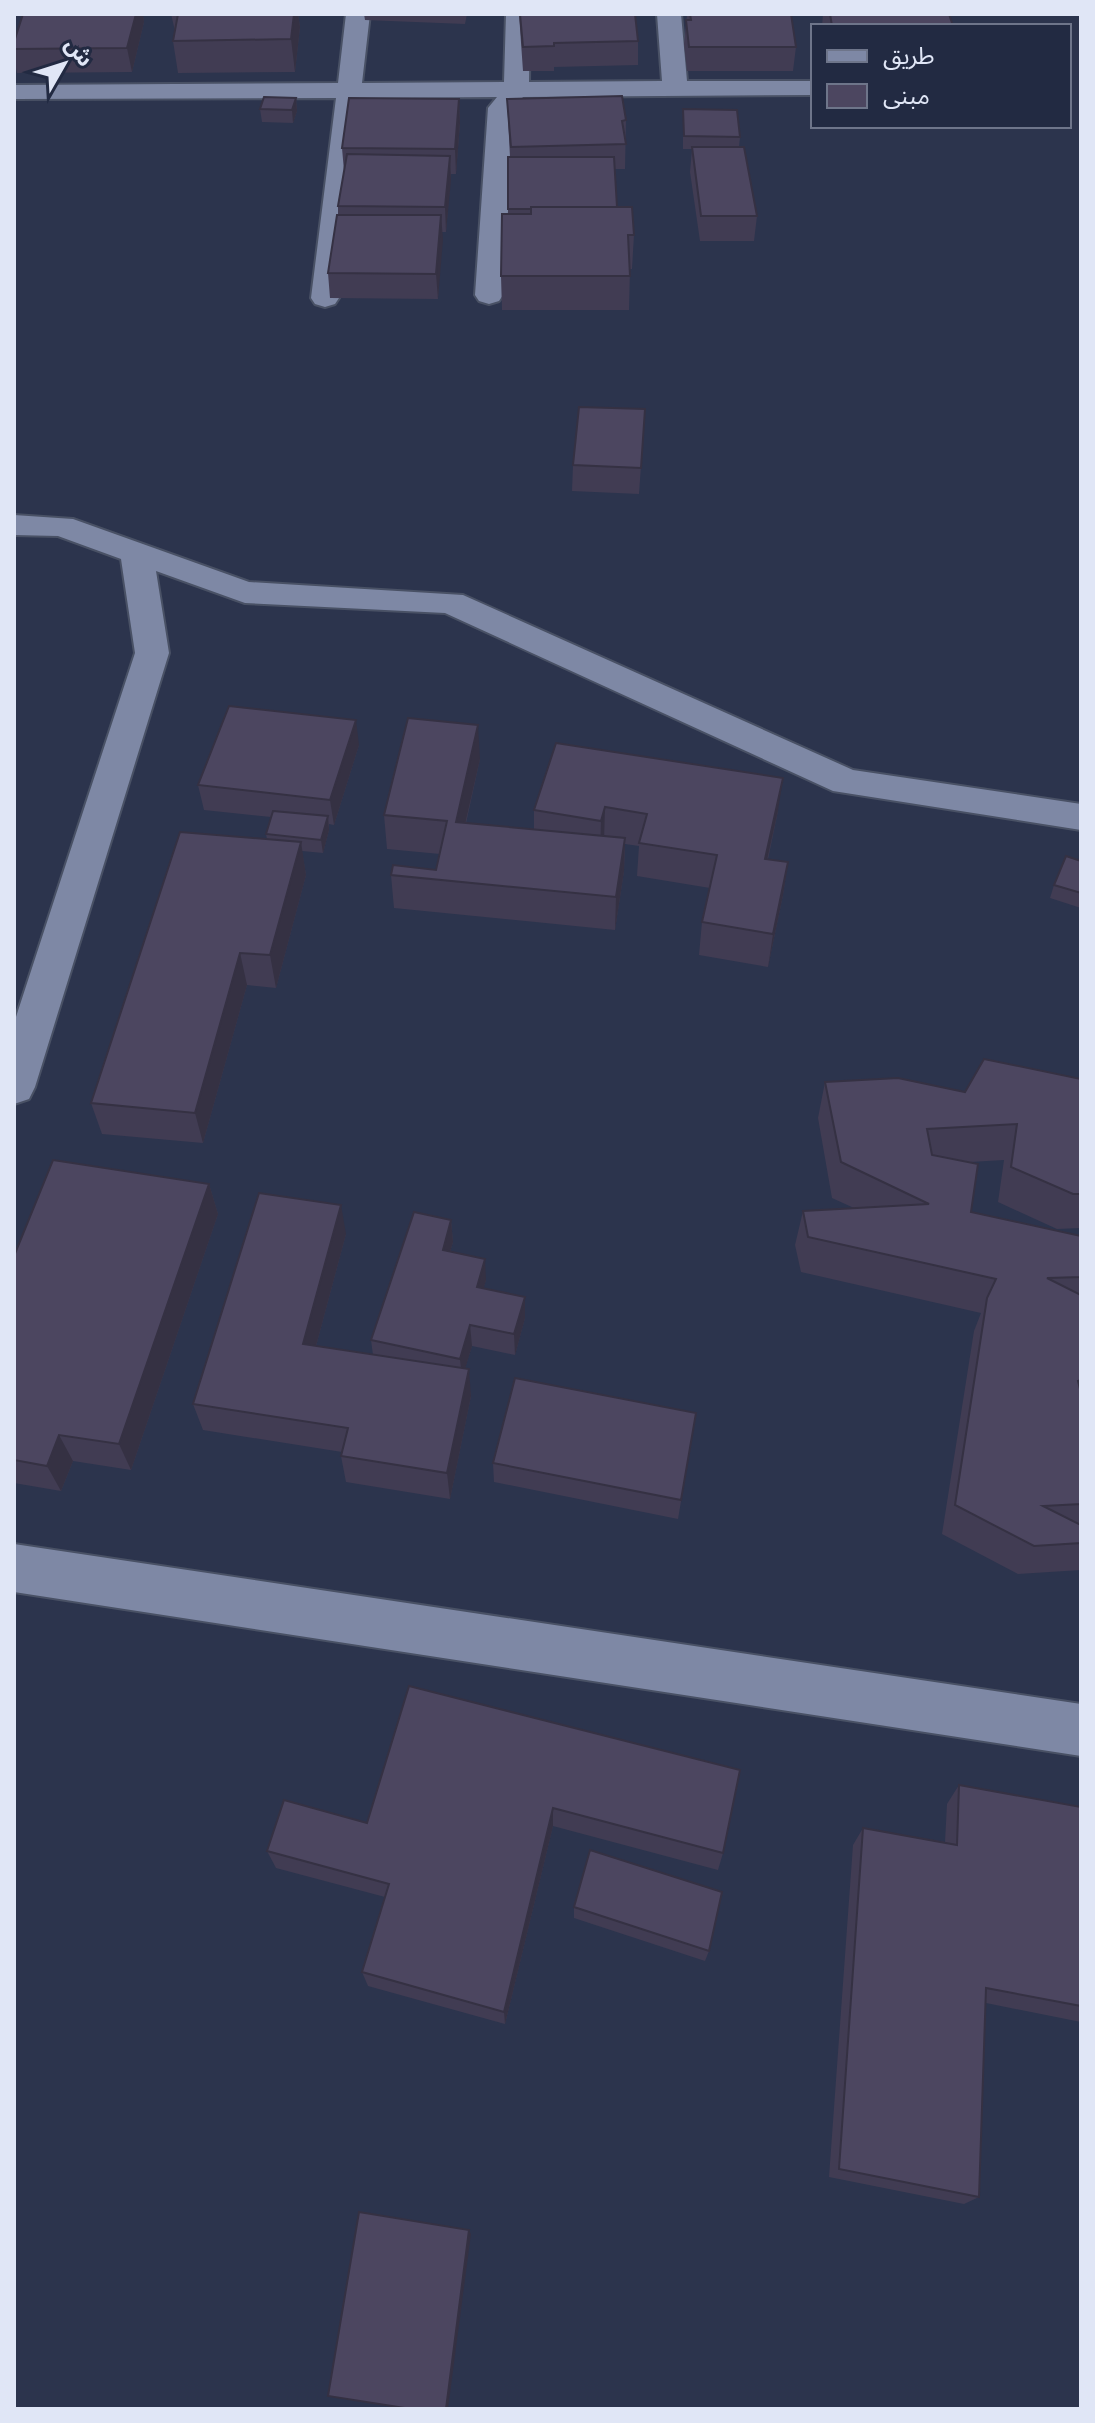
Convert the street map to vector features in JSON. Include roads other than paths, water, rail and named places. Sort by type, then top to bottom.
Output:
[{"type":"street","points":[[325,298],[358,14]]},
{"type":"street","points":[[489,295],[501,108],[516,89],[518,14]]},
{"type":"street","points":[[669,14],[675,89]]},
{"type":"street","points":[[168,91],[175,65]]},
{"type":"street","points":[[14,92],[811,88]]},
{"type":"street","points":[[14,525],[62,526],[245,592],[451,603],[846,782],[1081,817]]},
{"type":"street","points":[[14,1087],[152,653],[137,553]]},
{"type":"street","points":[[14,1568],[1081,1730]]}]
